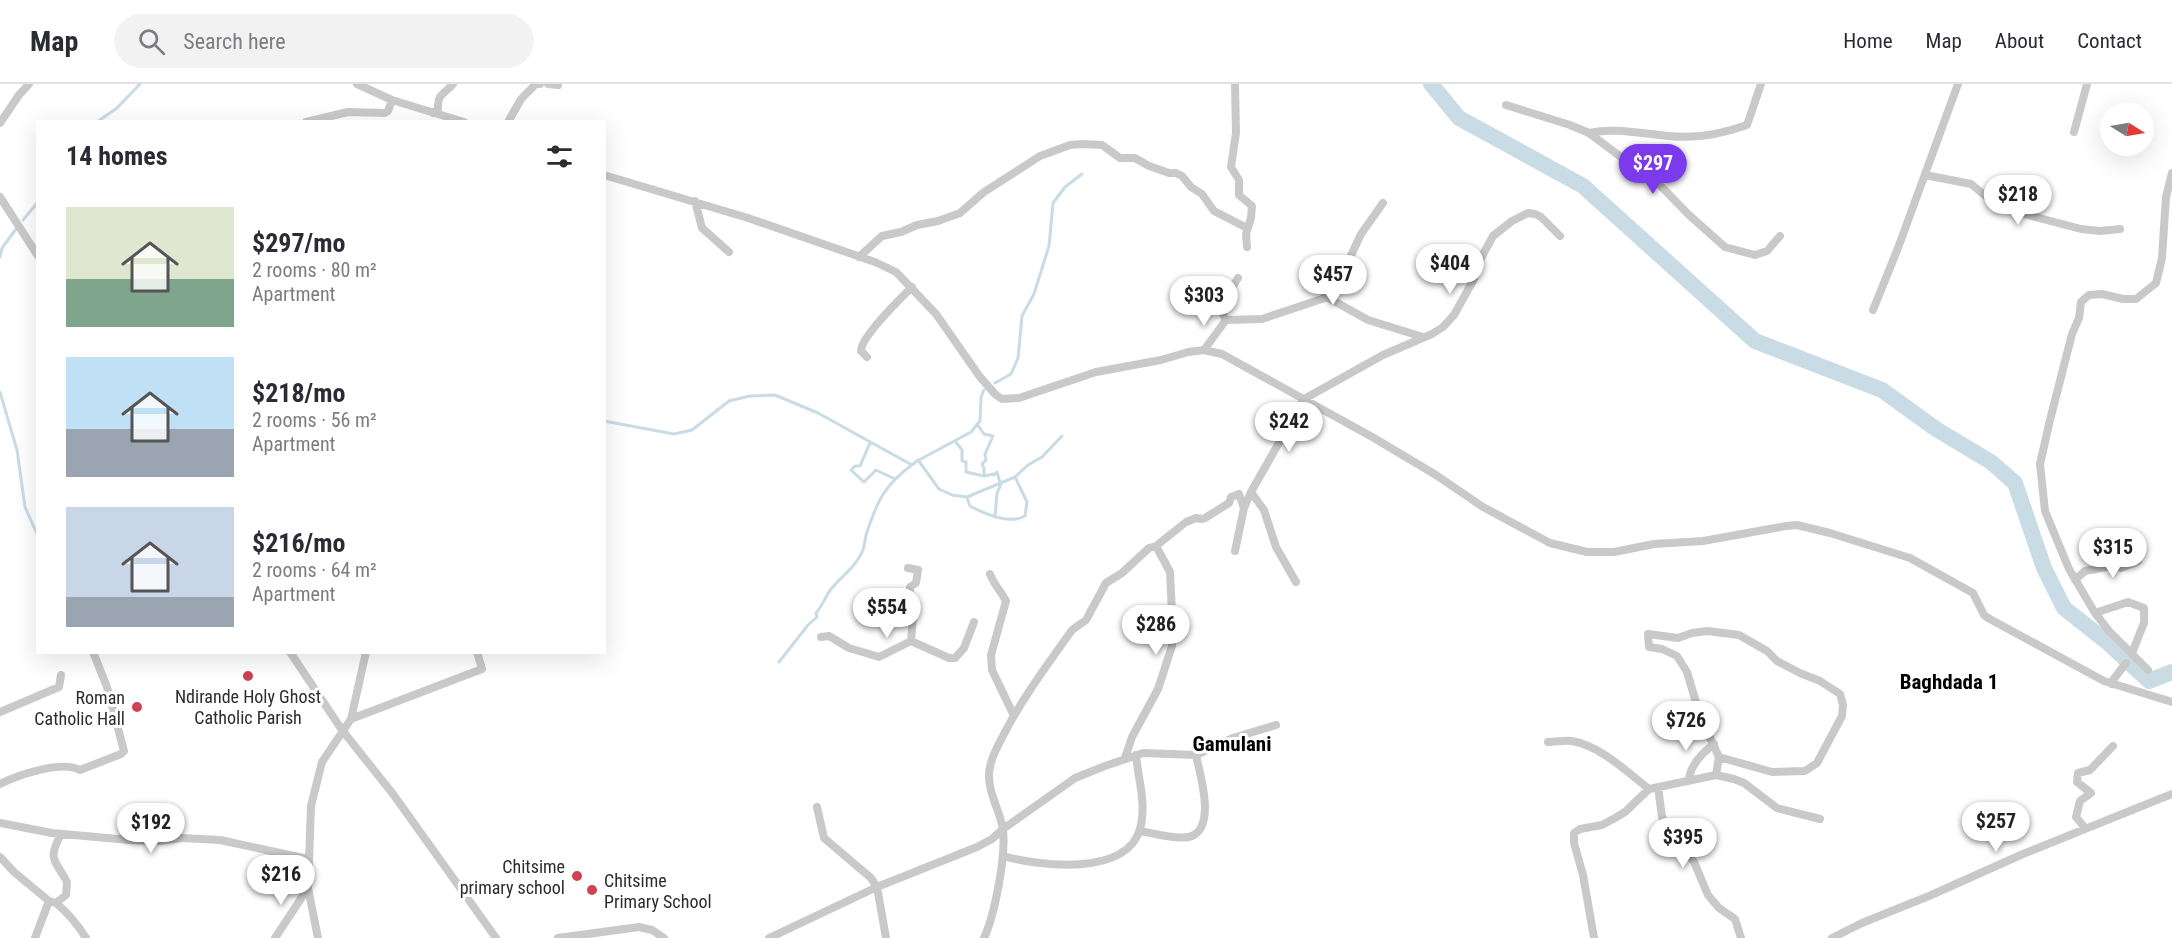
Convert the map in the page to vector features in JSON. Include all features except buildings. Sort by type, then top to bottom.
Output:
[{"type":"street","points":[[0,123],[29,84]]},
{"type":"street","points":[[357,84],[392,99],[457,120]]},
{"type":"street","points":[[433,113],[438,109],[438,101],[443,92],[453,84]]},
{"type":"street","points":[[509,120],[521,99],[536,84],[540,84]]},
{"type":"street","points":[[1236,84],[1236,134],[1232,166],[1239,180],[1239,195],[1252,206],[1247,228],[1247,247]]},
{"type":"street","points":[[1589,133],[1606,129],[1698,137],[1731,131],[1748,125],[1761,84]]},
{"type":"street","points":[[1873,310],[1958,84]]},
{"type":"street","points":[[2074,132],[2087,84]]},
{"type":"street","points":[[314,120],[348,112],[385,113],[392,99]]},
{"type":"street","points":[[1506,105],[1589,133],[1629,164],[1649,174],[1689,215],[1725,247],[1755,255],[1767,251],[1780,236]]},
{"type":"street","points":[[859,257],[882,236],[960,213],[984,192],[1040,156],[1060,148],[1082,144],[1102,145],[1120,158],[1135,158],[1149,166],[1182,176],[1191,187],[1202,194],[1214,210],[1247,228]]},
{"type":"street","points":[[2148,670],[2109,631],[2075,580],[2057,544],[2045,511],[2040,464],[2072,334],[2079,318],[2081,302],[2089,295],[2102,294],[2123,299],[2136,299],[2156,283],[2162,258],[2166,197],[2172,173]]},
{"type":"street","points":[[1925,175],[1971,184],[1998,206],[2020,213],[2081,229],[2100,231],[2120,229]]},
{"type":"street","points":[[606,176],[748,218],[896,272],[936,314],[980,377],[996,396],[1002,399],[1019,398],[1096,372],[1161,360],[1188,352],[1204,350],[1222,354],[1374,438],[1517,527],[1550,543],[1587,552],[1624,552],[1642,546],[1703,541],[1797,525],[1830,532],[1910,558],[1968,589],[1976,597],[1984,615],[2085,672],[2112,684],[2172,702]]},
{"type":"street","points":[[0,197],[36,250]]},
{"type":"street","points":[[695,201],[702,228],[729,252]]},
{"type":"street","points":[[1226,320],[1262,319],[1310,304],[1325,296],[1341,278],[1361,234],[1383,203]]},
{"type":"street","points":[[1235,551],[1244,508],[1251,492],[1304,399],[1333,385],[1383,355],[1443,327],[1454,315],[1474,279],[1479,262],[1493,236],[1512,221],[1527,213],[1535,214],[1560,236]]},
{"type":"street","points":[[1226,320],[1222,312],[1223,302],[1238,278]]},
{"type":"street","points":[[867,357],[861,351],[861,345],[882,318],[912,287]]},
{"type":"street","points":[[1325,296],[1368,320],[1423,337]]},
{"type":"street","points":[[1204,350],[1226,320]]},
{"type":"street","points":[[1251,492],[1264,510],[1276,547],[1296,582]]},
{"type":"street","points":[[984,938],[993,909],[1003,856],[1003,829],[993,798],[989,770],[995,751],[1014,716],[1072,630],[1086,620],[1106,583],[1186,522],[1194,518],[1205,518],[1229,503],[1231,497],[1239,494],[1244,508]]},
{"type":"street","points":[[1125,758],[1132,737],[1158,689],[1172,646],[1170,572],[1156,546]]},
{"type":"street","points":[[2075,580],[2085,571],[2116,565],[2121,568],[2138,561]]},
{"type":"street","points":[[908,568],[918,570],[916,583],[910,587],[910,602],[914,604],[911,640]]},
{"type":"street","points":[[990,574],[994,586],[1001,590],[1006,601],[990,655],[992,670],[1014,716]]},
{"type":"street","points":[[2096,613],[2128,602],[2144,608],[2144,622],[2132,653]]},
{"type":"street","points":[[911,640],[949,658],[955,658],[964,648],[974,622]]},
{"type":"street","points":[[1716,775],[1719,757],[1702,722],[1687,672],[1677,656],[1662,649],[1653,650],[1649,647],[1648,634],[1678,638],[1707,631],[1739,635],[1798,673],[1829,686],[1842,698],[1842,716],[1817,763],[1806,771],[1772,772],[1719,757]]},
{"type":"street","points":[[821,637],[829,636],[849,648],[879,657],[911,640]]},
{"type":"street","points":[[0,784],[28,773],[44,770],[74,767],[80,770],[122,754],[124,751],[107,687],[94,654]]},
{"type":"street","points":[[291,654],[342,730],[393,794],[496,938]]},
{"type":"street","points":[[318,938],[309,888],[308,859],[314,789],[322,762],[351,719],[366,654]]},
{"type":"street","points":[[351,719],[482,669],[478,654]]},
{"type":"street","points":[[2112,684],[2126,663]]},
{"type":"street","points":[[0,712],[59,687],[61,675]]},
{"type":"street","points":[[770,938],[877,887],[977,847],[992,839],[1075,778],[1136,755],[1153,752],[1196,755],[1233,738],[1276,725]]},
{"type":"street","points":[[1548,742],[1572,741],[1588,747],[1654,788],[1662,817],[1671,835],[1694,862],[1708,895],[1719,908],[1735,919],[1741,938]]},
{"type":"street","points":[[1689,779],[1690,771],[1696,761],[1714,744]]},
{"type":"street","points":[[2085,828],[2076,817],[2080,801],[2091,793],[2077,782],[2078,773],[2090,770],[2114,746]]},
{"type":"street","points":[[1003,856],[1050,864],[1076,864],[1097,861],[1120,854],[1127,849],[1140,831],[1143,805],[1136,755]]},
{"type":"street","points":[[1140,831],[1181,837],[1191,836],[1197,832],[1203,823],[1206,811],[1196,755]]},
{"type":"street","points":[[1594,938],[1583,875],[1574,843],[1574,833],[1580,829],[1602,825],[1616,818],[1654,788],[1716,775],[1734,778],[1777,808],[1820,819]]},
{"type":"street","points":[[1832,938],[2085,828],[2172,794]]},
{"type":"street","points":[[817,807],[824,838],[872,878],[877,887],[886,938]]},
{"type":"street","points":[[0,823],[62,834],[139,840],[159,841],[182,838],[220,840],[308,859]]},
{"type":"street","points":[[35,938],[52,902],[66,895],[67,882],[54,858],[56,844],[62,834]]},
{"type":"street","points":[[0,856],[14,872],[70,914],[86,938]]},
{"type":"street","points":[[275,938],[309,888]]},
{"type":"street","points":[[558,938],[639,927],[652,930],[664,938]]},
{"type":"waterway","points":[[100,120],[117,108],[140,84]]},
{"type":"waterway","points":[[1431,84],[1459,118],[1583,186],[1755,341],[1882,390],[1936,429],[1991,462],[2015,483],[2044,568],[2064,608],[2107,642],[2149,681],[2172,672]]},
{"type":"waterway","points":[[995,383],[1011,374],[1018,358],[1022,316],[1034,294],[1049,246],[1053,203],[1065,187],[1082,174]]},
{"type":"waterway","points":[[23,220],[36,204]]},
{"type":"waterway","points":[[0,257],[2,248],[16,229]]},
{"type":"waterway","points":[[919,460],[971,432],[980,421],[981,397],[984,390]]},
{"type":"waterway","points":[[0,392],[17,450],[25,507],[36,532]]},
{"type":"waterway","points":[[606,421],[674,434],[692,430],[729,401],[750,396],[775,395],[818,413],[912,465],[918,460],[939,489],[952,495],[967,497],[1015,477],[1028,465],[1042,457],[1062,436]]},
{"type":"waterway","points":[[977,424],[984,434],[993,436],[985,454],[986,460],[982,464],[984,475]]},
{"type":"waterway","points":[[955,441],[962,450],[962,461],[966,462],[966,472],[984,476],[994,475],[997,472],[1000,483]]},
{"type":"waterway","points":[[870,443],[860,466],[855,466],[851,470],[864,482],[876,470],[895,479]]},
{"type":"waterway","points":[[779,662],[817,617],[816,613],[831,589],[857,561],[863,550],[875,510],[884,494],[889,486],[913,464]]},
{"type":"waterway","points":[[967,498],[970,506],[997,517],[1012,519],[1025,516],[1027,502],[1015,477]]},
{"type":"waterway","points":[[995,517],[997,493],[1002,482]]},
{"type":"place","name":"Ndirande Holy Ghost Catholic Parish","points":[[248,676]]},
{"type":"place","name":"Roman Catholic Hall","points":[[137,707]]},
{"type":"place","name":"Chitsime primary school","points":[[577,876]]},
{"type":"place","name":"Chitsime Primary School","points":[[592,890]]},
{"type":"district","name":"Baghdada 1","points":[[1949,682]]},
{"type":"district","name":"Gamulani","points":[[1232,744]]}]
